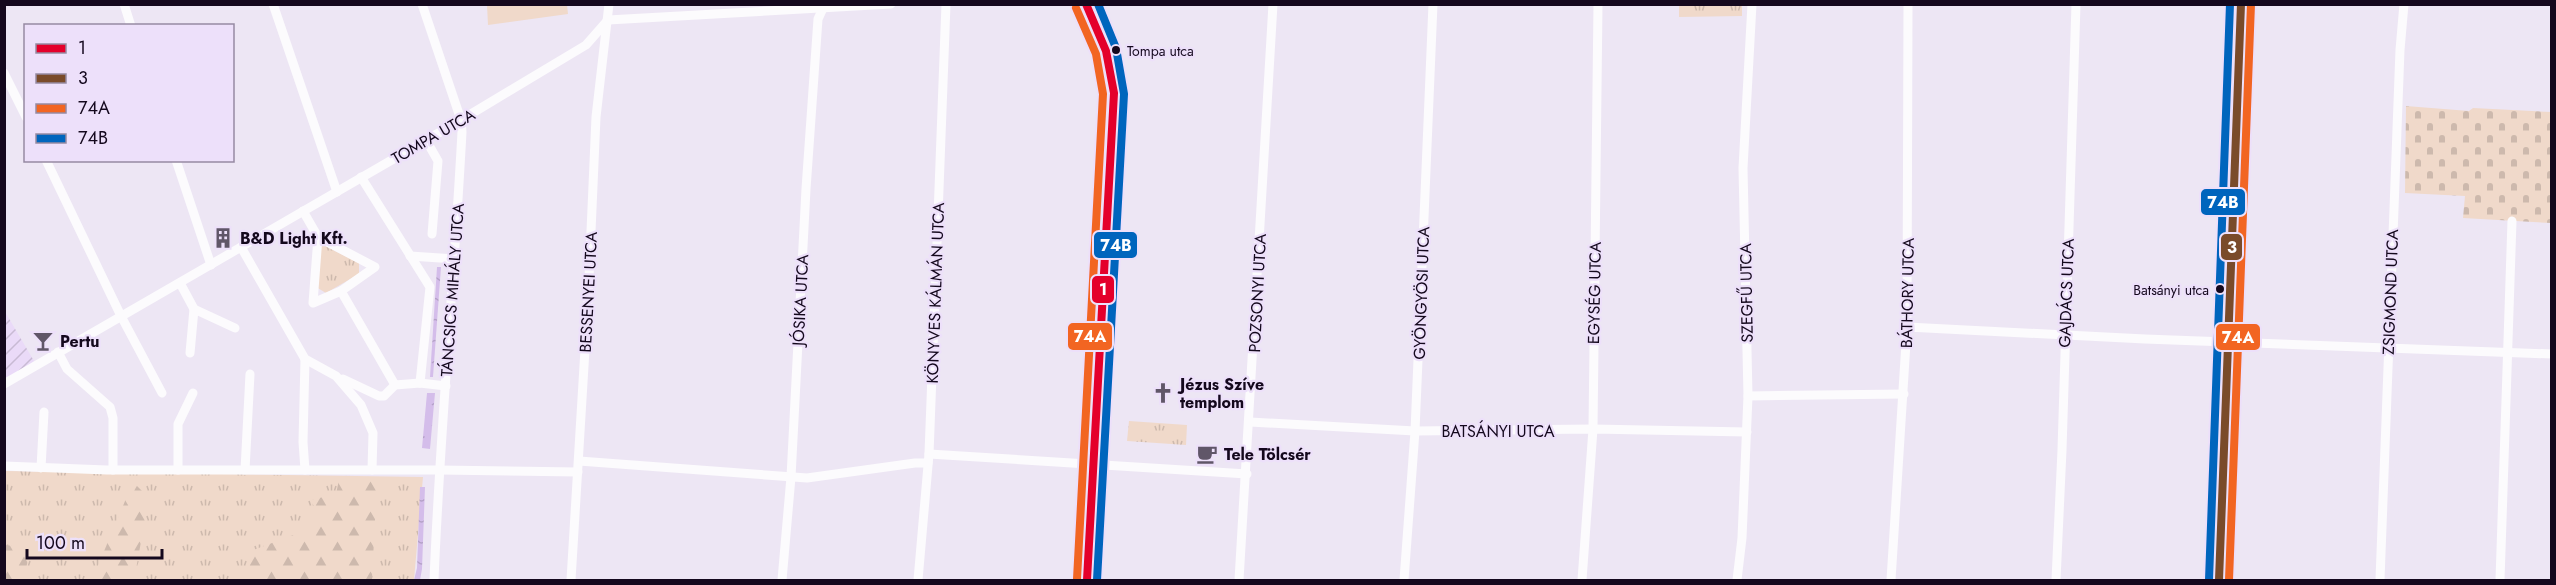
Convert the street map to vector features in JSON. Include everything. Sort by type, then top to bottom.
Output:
[{"type":"street","points":[[124,4],[130,24]]},
{"type":"street","points":[[273,4],[337,192]]},
{"type":"street","name":"TÁNCSICS MIHÁLY UTCA","points":[[422,4],[461,120],[462,132],[456,259],[439,470],[434,580]]},
{"type":"street","name":"BESSENYEI UTCA","points":[[571,580],[588,300],[596,117],[609,4]]},
{"type":"street","points":[[608,20],[891,4]]},
{"type":"street","name":"KÖNYVES KÁLMÁN UTCA","points":[[918,580],[928,458],[946,4]]},
{"type":"street","points":[[1086,4],[1106,51],[1114,93],[1087,580]]},
{"type":"street","name":"POZSONYI UTCA","points":[[1239,580],[1273,4]]},
{"type":"street","name":"GYÖNGYÖSI UTCA","points":[[1404,580],[1415,431],[1433,4]]},
{"type":"street","name":"EGYSÉG UTCA","points":[[1582,580],[1593,429],[1598,4]]},
{"type":"street","name":"SZEGFŰ UTCA","points":[[1737,580],[1748,396],[1743,168],[1752,4]]},
{"type":"street","name":"BÁTHORY UTCA","points":[[1891,580],[1907,327],[1908,4]]},
{"type":"street","name":"GAJDÁCS UTCA","points":[[2056,580],[2076,4]]},
{"type":"street","points":[[2219,580],[2241,4]]},
{"type":"street","name":"ZSIGMOND UTCA","points":[[2380,580],[2400,50],[2404,4]]},
{"type":"street","name":"JÓSIKA UTCA","points":[[782,580],[791,477],[806,189],[818,19],[825,6]]},
{"type":"street","name":"TOMPA UTCA","points":[[4,384],[461,120],[586,45],[608,20]]},
{"type":"street","points":[[4,73],[24,113]]},
{"type":"street","points":[[426,140],[438,161],[432,234]]},
{"type":"street","points":[[47,162],[121,316],[162,393]]},
{"type":"street","points":[[177,162],[211,265]]},
{"type":"street","points":[[361,177],[430,287],[420,383]]},
{"type":"street","points":[[303,211],[318,237],[375,267],[341,291],[313,303],[318,237]]},
{"type":"street","points":[[2500,580],[2512,221]]},
{"type":"street","points":[[241,247],[305,359],[303,442],[305,470]]},
{"type":"street","points":[[410,256],[456,259]]},
{"type":"street","points":[[180,283],[194,309],[190,353]]},
{"type":"street","points":[[341,291],[395,385]]},
{"type":"street","points":[[194,309],[236,328]]},
{"type":"street","points":[[1907,327],[2388,349],[2552,354]]},
{"type":"street","points":[[58,352],[67,369],[110,407],[113,418],[113,470]]},
{"type":"street","points":[[305,359],[379,396],[384,396],[395,385],[420,383],[446,386]]},
{"type":"street","points":[[245,470],[250,374]]},
{"type":"street","points":[[336,376],[359,401],[368,417],[373,433],[372,470]]},
{"type":"street","points":[[359,401],[367,391]]},
{"type":"street","points":[[178,470],[178,424],[194,393]]},
{"type":"street","points":[[1748,396],[1904,394]]},
{"type":"street","points":[[41,468],[44,412]]},
{"type":"street","name":"BATSÁNYI UTCA","points":[[1250,422],[1415,431],[1593,429],[1747,432]]},
{"type":"street","points":[[579,461],[807,478],[915,463],[928,458],[1094,464],[1247,474]]},
{"type":"street","points":[[4,466],[113,470],[578,472]]},
{"type":"shaded area","points":[[4,310],[34,361],[5,383],[4,383]]},
{"type":"green space","points":[[487,5],[567,5],[568,14],[488,25]]},
{"type":"green space","points":[[1679,5],[1742,5],[1742,16],[1679,17]]},
{"type":"green space","points":[[2406,106],[2469,111],[2473,108],[2551,112],[2551,223],[2463,218],[2465,196],[2405,193]]},
{"type":"green space","points":[[321,244],[359,263],[359,274],[326,293],[316,287]]},
{"type":"green space","points":[[1129,421],[1187,425],[1186,445],[1127,441]]},
{"type":"green space","points":[[5,471],[423,477],[414,580],[5,580]]},
{"type":"green space","points":[[339,480],[377,480],[372,580],[246,580],[253,550],[325,523],[310,500],[336,494]]},
{"type":"green space","points":[[133,482],[149,498],[134,580],[92,580]]},
{"type":"green space","points":[[5,545],[31,548],[23,580],[5,580]]},
{"type":"water","points":[[437,267],[441,267],[433,377],[430,377]]},
{"type":"water","points":[[427,393],[435,393],[430,449],[422,448]]},
{"type":"water","points":[[420,487],[425,487],[422,569],[420,580],[414,580],[417,568]]},
{"type":"transit line","name":"1","points":[[1086,4],[1106,51],[1114,93],[1087,580]]},
{"type":"transit line","name":"74B","points":[[1097,580],[1124,94],[1116,48],[1098,4]]},
{"type":"transit line","name":"74B","points":[[2209,580],[2230,4]]},
{"type":"transit line","name":"3","points":[[2219,580],[2241,4]]},
{"type":"transit line","name":"74A","points":[[2229,580],[2251,4]]},
{"type":"transit line","name":"74A","points":[[1076,8],[1096,54],[1103,94],[1077,579]]},
{"type":"place","name":"Tompa utca","points":[[1116,50]]},
{"type":"place","name":"B&D Light Kft.","points":[[223,238]]},
{"type":"place","name":"Batsányi utca","points":[[2220,289]]},
{"type":"place","name":"Pertu","points":[[43,341]]},
{"type":"place","name":"Jézus Szíve templom","points":[[1163,393]]},
{"type":"place","name":"Tele Tölcsér","points":[[1207,454]]}]
